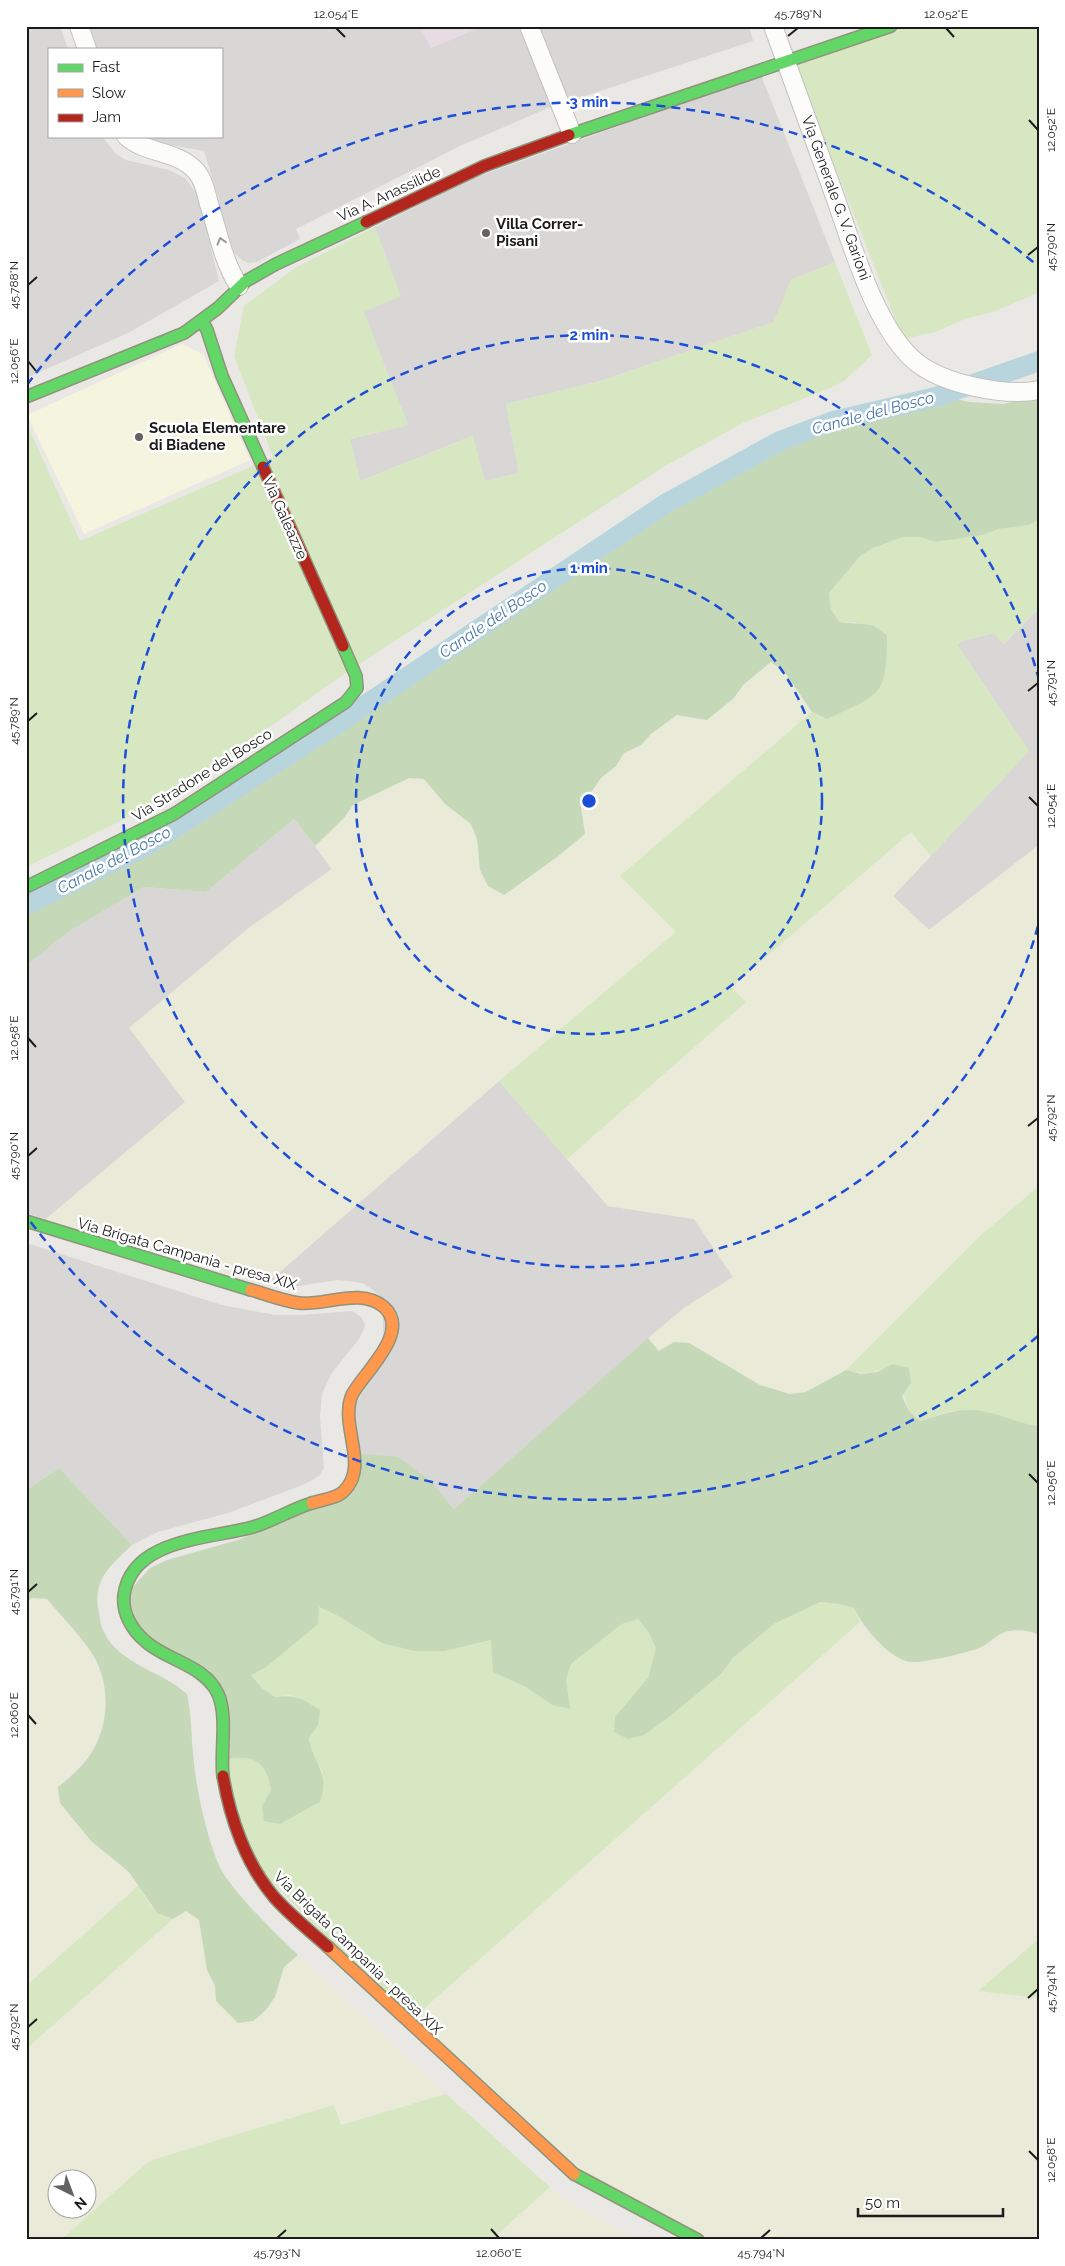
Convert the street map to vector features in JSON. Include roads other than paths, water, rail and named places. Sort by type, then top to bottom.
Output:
[{"type":"street","points":[[79,26],[87,48]]},
{"type":"street","points":[[529,26],[572,134]]},
{"type":"street","name":"Via Generale G. V. Garioni","points":[[773,26],[857,256],[882,316],[899,344],[915,362],[939,377],[959,384],[997,390],[1038,392]]},
{"type":"street","name":"Via A. Anassilide","points":[[26,397],[184,333],[202,321],[239,286],[258,274],[298,252],[484,166],[572,134],[891,26]]},
{"type":"street","points":[[129,138],[140,146],[178,157],[196,170],[203,183],[225,257],[239,286]]},
{"type":"street","name":"Via Galeazze","points":[[202,321],[207,330],[222,376],[356,676],[357,688]]},
{"type":"street","name":"Via Stradone del Bosco","points":[[26,887],[174,814],[346,702],[357,688]]},
{"type":"street","name":"Via Brigata Campania - presa XIX","points":[[26,1222],[284,1299],[303,1303],[357,1298],[373,1301],[385,1308],[393,1320],[393,1332],[378,1360],[349,1402],[347,1420],[354,1466],[352,1480],[344,1492],[252,1527],[169,1546],[150,1555],[127,1582],[123,1598],[126,1613],[133,1629],[145,1641],[161,1653],[196,1670],[218,1694],[221,1711],[223,1784],[251,1865],[274,1897],[570,2171],[598,2188],[698,2240]]},
{"type":"waterway","name":"Canale del Bosco","points":[[26,905],[148,845],[331,728],[665,504],[780,441],[833,421],[936,397],[1039,361]]},
{"type":"place","name":"Villa Correr- Pisani","points":[[486,233]]},
{"type":"place","name":"Scuola Elementare di Biadene","points":[[139,437]]}]
